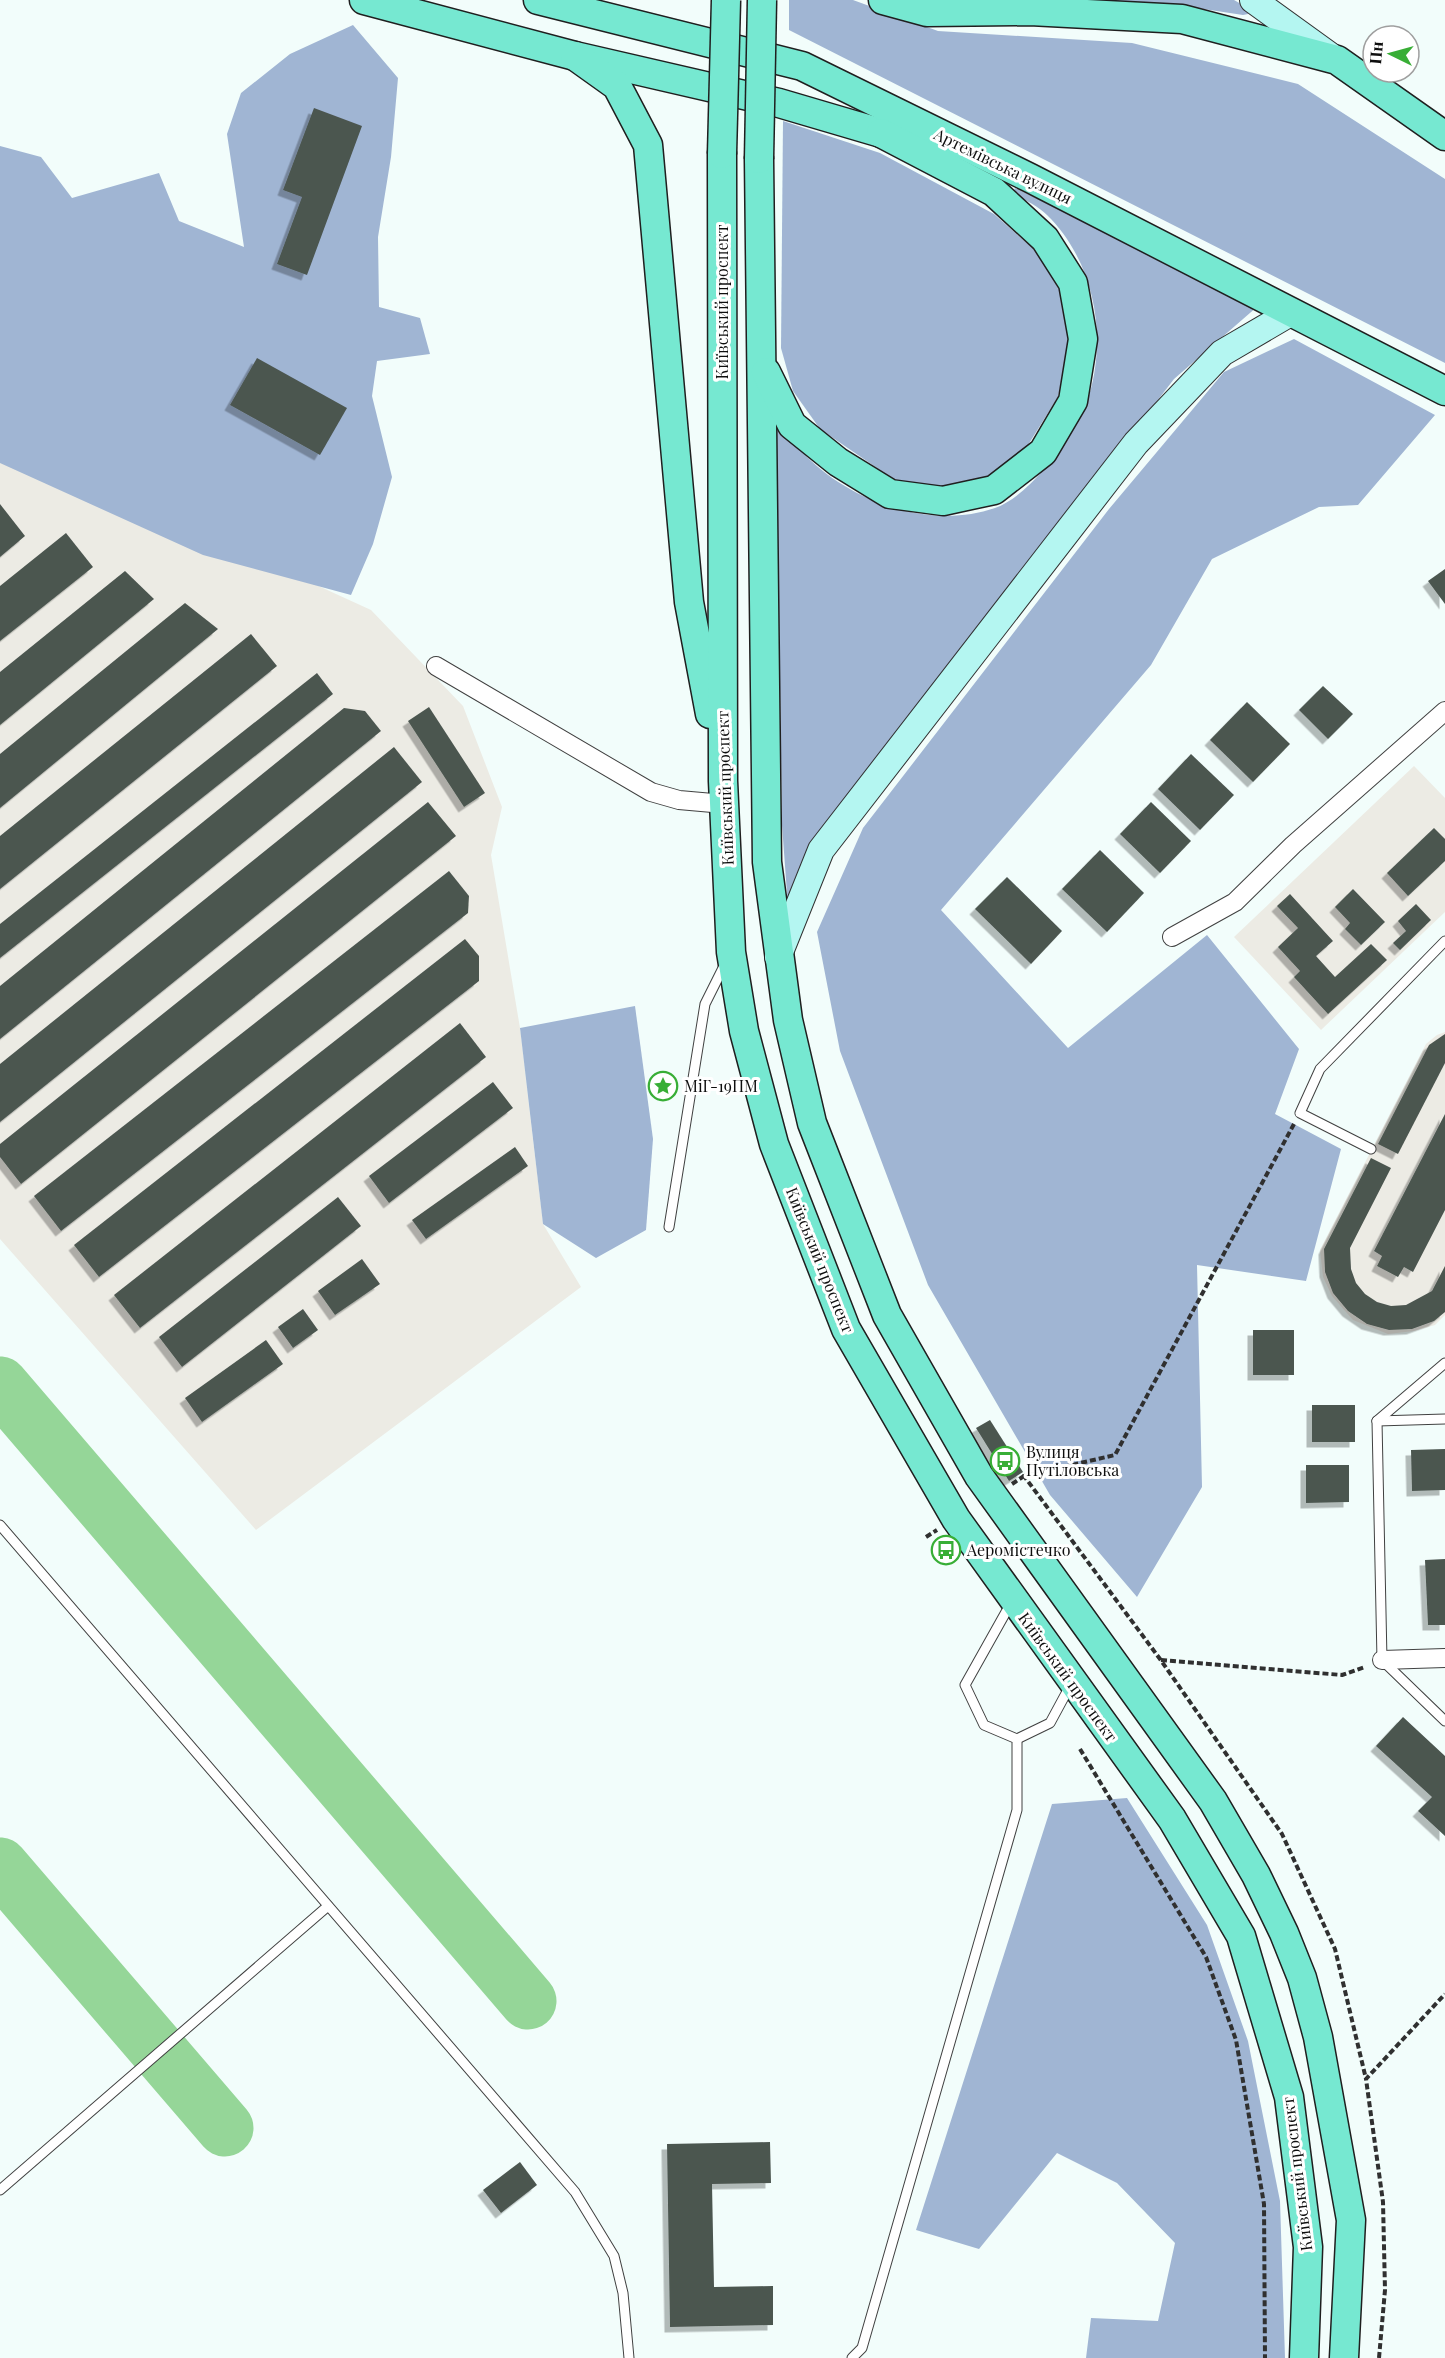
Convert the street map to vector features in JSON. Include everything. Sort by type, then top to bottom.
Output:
[{"type":"main road","points":[[364,0],[574,56],[779,103],[1030,178]]},
{"type":"main road","name":"Артемівська вулиця","points":[[538,0],[802,66],[1030,178],[1445,391]]},
{"type":"main road","name":"Київський проспект","points":[[726,0],[722,154],[723,792],[731,952],[744,1031],[774,1144],[846,1329],[956,1519],[1012,1601],[1172,1819],[1242,1936],[1289,2097],[1308,2247],[1304,2358]]},
{"type":"main road","points":[[762,0],[759,159],[767,862],[788,1020],[812,1122],[887,1316],[979,1476],[1101,1642],[1213,1801],[1256,1875],[1302,1978],[1329,2086],[1351,2220],[1344,2358]]},
{"type":"main road","points":[[883,0],[927,12],[1030,11],[1182,19],[1337,60],[1445,136]]},
{"type":"main road","points":[[574,56],[617,86],[648,146],[689,602],[723,792]]},
{"type":"main road","points":[[762,364],[792,425],[838,462],[890,494],[943,501],[994,490],[1035,459],[1043,452],[1073,401],[1083,339],[1073,283],[1045,239],[994,192],[881,133]]},
{"type":"main road","points":[[731,952],[748,967],[763,965],[778,957]]},
{"type":"main road","points":[[744,1031],[753,1013],[770,1010],[788,1020]]},
{"type":"main road","points":[[1012,1601],[1050,1574]]},
{"type":"main road","points":[[1072,1683],[1101,1642]]},
{"type":"street","points":[[1253,0],[1337,60]]},
{"type":"street","points":[[778,957],[821,850],[1136,443],[1222,352],[1292,312]]},
{"type":"street","points":[[436,666],[651,792],[680,800],[723,792]]},
{"type":"street","points":[[1172,937],[1235,902],[1293,845],[1445,711]]},
{"type":"street","points":[[1382,1660],[1445,1658]]},
{"type":"lane","points":[[1371,1149],[1300,1113],[1320,1069],[1445,941]]},
{"type":"lane","points":[[669,1227],[705,1004],[731,952]]},
{"type":"lane","points":[[1377,1421],[1445,1362]]},
{"type":"lane","points":[[1377,1421],[1445,1419]]},
{"type":"lane","points":[[1377,1421],[1382,1660],[1445,1721]]},
{"type":"lane","points":[[0,1525],[575,2192],[614,2256],[623,2293],[629,2358]]},
{"type":"lane","points":[[1012,1601],[965,1685],[984,1725],[1017,1739],[1050,1724],[1072,1683]]},
{"type":"lane","points":[[852,2358],[862,2348],[1017,1810],[1017,1739]]},
{"type":"lane","points":[[0,2190],[328,1906]]},
{"type":"path","points":[[1300,1113],[1115,1455],[1024,1476],[1161,1659],[1282,1834],[1335,1949],[1366,2079],[1383,2202],[1385,2290],[1379,2358]]},
{"type":"path","points":[[1161,1659],[1342,1675],[1382,1660]]},
{"type":"path","points":[[1080,1749],[1206,1957],[1236,2040],[1264,2204],[1265,2358]]},
{"type":"path","points":[[1366,2079],[1445,1994]]},
{"type":"shaded area","points":[[789,0],[853,0],[938,31],[1132,43],[1298,84],[1445,179],[1445,363],[789,30]]},
{"type":"shaded area","points":[[1051,0],[1234,0],[1248,8],[1248,14],[1177,5]]},
{"type":"shaded area","points":[[353,25],[398,78],[391,157],[378,237],[379,307],[420,318],[430,354],[377,361],[372,396],[392,477],[373,544],[351,595],[203,555],[0,463],[0,146],[41,157],[72,198],[159,173],[179,221],[244,247],[227,134],[241,93],[290,54]]},
{"type":"shaded area","points":[[783,121],[880,153],[994,214],[1038,253],[1061,293],[1069,342],[1058,397],[1028,445],[1007,468],[972,487],[930,489],[893,479],[820,429],[793,391],[781,348]]},
{"type":"shaded area","points":[[1015,188],[1258,306],[1174,379],[816,845],[788,907],[782,825],[776,407],[807,457],[847,487],[895,508],[920,514],[945,516],[970,514],[1005,504],[1034,481],[1050,462],[1084,410],[1093,380],[1097,329],[1094,304],[1077,256],[1064,234],[1047,215],[1013,193]]},
{"type":"shaded area","points":[[1294,339],[1435,415],[1358,505],[1319,507],[1212,559],[1151,665],[941,910],[1068,1048],[1207,935],[1299,1049],[1275,1114],[1341,1149],[1306,1281],[1197,1265],[1202,1487],[1137,1597],[1050,1495],[928,1285],[840,1051],[817,932],[863,828],[1109,509],[1224,372]]},
{"type":"shaded area","points":[[0,440],[371,610],[463,706],[502,807],[491,855],[520,1028],[543,1224],[581,1287],[256,1530],[0,1239]]},
{"type":"shaded area","points":[[1414,766],[1445,798],[1445,912],[1321,1030],[1234,937]]},
{"type":"shaded area","points":[[635,1006],[653,1139],[646,1230],[596,1258],[543,1224],[520,1028]]},
{"type":"shaded area","points":[[1445,1032],[1445,1315],[1435,1325],[1414,1331],[1388,1334],[1353,1320],[1332,1296],[1323,1277],[1320,1250],[1426,1044]]},
{"type":"shaded area","points":[[1127,1798],[1207,1925],[1248,2041],[1280,2201],[1285,2358],[1086,2358],[1091,2318],[1158,2321],[1175,2243],[1117,2183],[1057,2153],[979,2249],[916,2230],[1052,1804]]},
{"type":"building","points":[[314,108],[362,126],[307,275],[277,264],[302,197],[283,190]]},
{"type":"building","points":[[257,358],[347,408],[320,455],[230,405]]},
{"type":"building","points":[[0,504],[25,536],[0,557]]},
{"type":"building","points":[[66,533],[93,567],[0,641],[0,586]]},
{"type":"building","points":[[1445,569],[1445,604],[1428,581]]},
{"type":"building","points":[[125,571],[154,599],[0,725],[0,672]]},
{"type":"building","points":[[185,603],[218,629],[0,808],[0,754]]},
{"type":"building","points":[[251,634],[277,666],[0,889],[0,836]]},
{"type":"building","points":[[317,673],[333,694],[0,958],[0,924]]},
{"type":"building","points":[[1323,686],[1353,714],[1328,739],[1299,710]]},
{"type":"building","points":[[1247,702],[1290,744],[1253,782],[1210,740]]},
{"type":"building","points":[[429,707],[485,793],[464,807],[408,721]]},
{"type":"building","points":[[344,708],[365,711],[381,731],[0,1039],[0,986]]},
{"type":"building","points":[[394,747],[422,782],[0,1122],[0,1064]]},
{"type":"building","points":[[1191,754],[1234,795],[1200,830],[1158,789]]},
{"type":"building","points":[[428,802],[456,836],[21,1184],[0,1157],[0,1144]]},
{"type":"building","points":[[1151,802],[1191,841],[1160,873],[1120,834]]},
{"type":"building","points":[[1434,828],[1445,839],[1445,861],[1408,896],[1387,873]]},
{"type":"building","points":[[1100,850],[1144,893],[1107,932],[1062,889]]},
{"type":"building","points":[[449,871],[469,896],[468,913],[61,1231],[34,1196]]},
{"type":"building","points":[[1007,877],[1062,931],[1031,964],[975,909]]},
{"type":"building","points":[[1353,889],[1385,922],[1361,945],[1345,929],[1350,923],[1335,907]]},
{"type":"building","points":[[1290,894],[1333,941],[1316,956],[1335,977],[1371,944],[1387,960],[1328,1014],[1294,977],[1300,971],[1278,947],[1298,928],[1277,906]]},
{"type":"building","points":[[1416,904],[1431,920],[1400,950],[1393,943],[1406,931],[1398,921]]},
{"type":"building","points":[[465,939],[479,956],[479,981],[99,1277],[74,1245]]},
{"type":"building","points":[[460,1023],[486,1057],[140,1328],[114,1295]]},
{"type":"building","points":[[1445,1034],[1445,1063],[1398,1154],[1378,1144],[1429,1045]]},
{"type":"building","points":[[493,1082],[513,1108],[389,1203],[369,1176]]},
{"type":"building","points":[[1445,1114],[1445,1210],[1413,1272],[1404,1267],[1398,1277],[1377,1266],[1382,1256],[1374,1251]]},
{"type":"building","points":[[515,1147],[528,1166],[426,1239],[412,1220]]},
{"type":"building","points":[[1371,1158],[1391,1168],[1350,1248],[1351,1269],[1356,1283],[1365,1294],[1377,1302],[1391,1306],[1406,1305],[1432,1291],[1445,1266],[1445,1312],[1434,1321],[1412,1329],[1389,1330],[1367,1324],[1348,1311],[1333,1293],[1325,1272],[1324,1249]]},
{"type":"building","points":[[338,1197],[361,1226],[182,1367],[159,1337]]},
{"type":"building","points":[[362,1259],[380,1284],[335,1315],[318,1291]]},
{"type":"building","points":[[303,1309],[318,1330],[293,1348],[278,1327]]},
{"type":"building","points":[[1253,1330],[1294,1330],[1294,1375],[1253,1375]]},
{"type":"building","points":[[266,1340],[283,1364],[202,1422],[185,1398]]},
{"type":"building","points":[[1312,1405],[1355,1405],[1355,1442],[1312,1442]]},
{"type":"building","points":[[990,1420],[1023,1472],[1009,1481],[976,1428]]},
{"type":"building","points":[[1445,1449],[1445,1490],[1412,1491],[1411,1450]]},
{"type":"building","points":[[1306,1465],[1349,1465],[1349,1502],[1306,1503]]},
{"type":"building","points":[[1445,1559],[1445,1625],[1428,1625],[1425,1560]]},
{"type":"building","points":[[1403,1717],[1445,1756],[1445,1836],[1418,1811],[1432,1797],[1376,1746]]},
{"type":"building","points":[[770,2142],[771,2183],[712,2184],[714,2287],[773,2286],[773,2325],[670,2327],[667,2144]]},
{"type":"building","points":[[520,2162],[537,2185],[501,2213],[483,2190]]},
{"type":"taxiway","points":[[0,1385],[528,2001]]},
{"type":"taxiway","points":[[0,1866],[225,2128]]},
{"type":"place","name":"МіГ-19ПМ","points":[[663,1086]]},
{"type":"place","name":"Вулиця Путіловська","points":[[1005,1461]]},
{"type":"place","name":"Аеромістечко","points":[[946,1550]]}]
